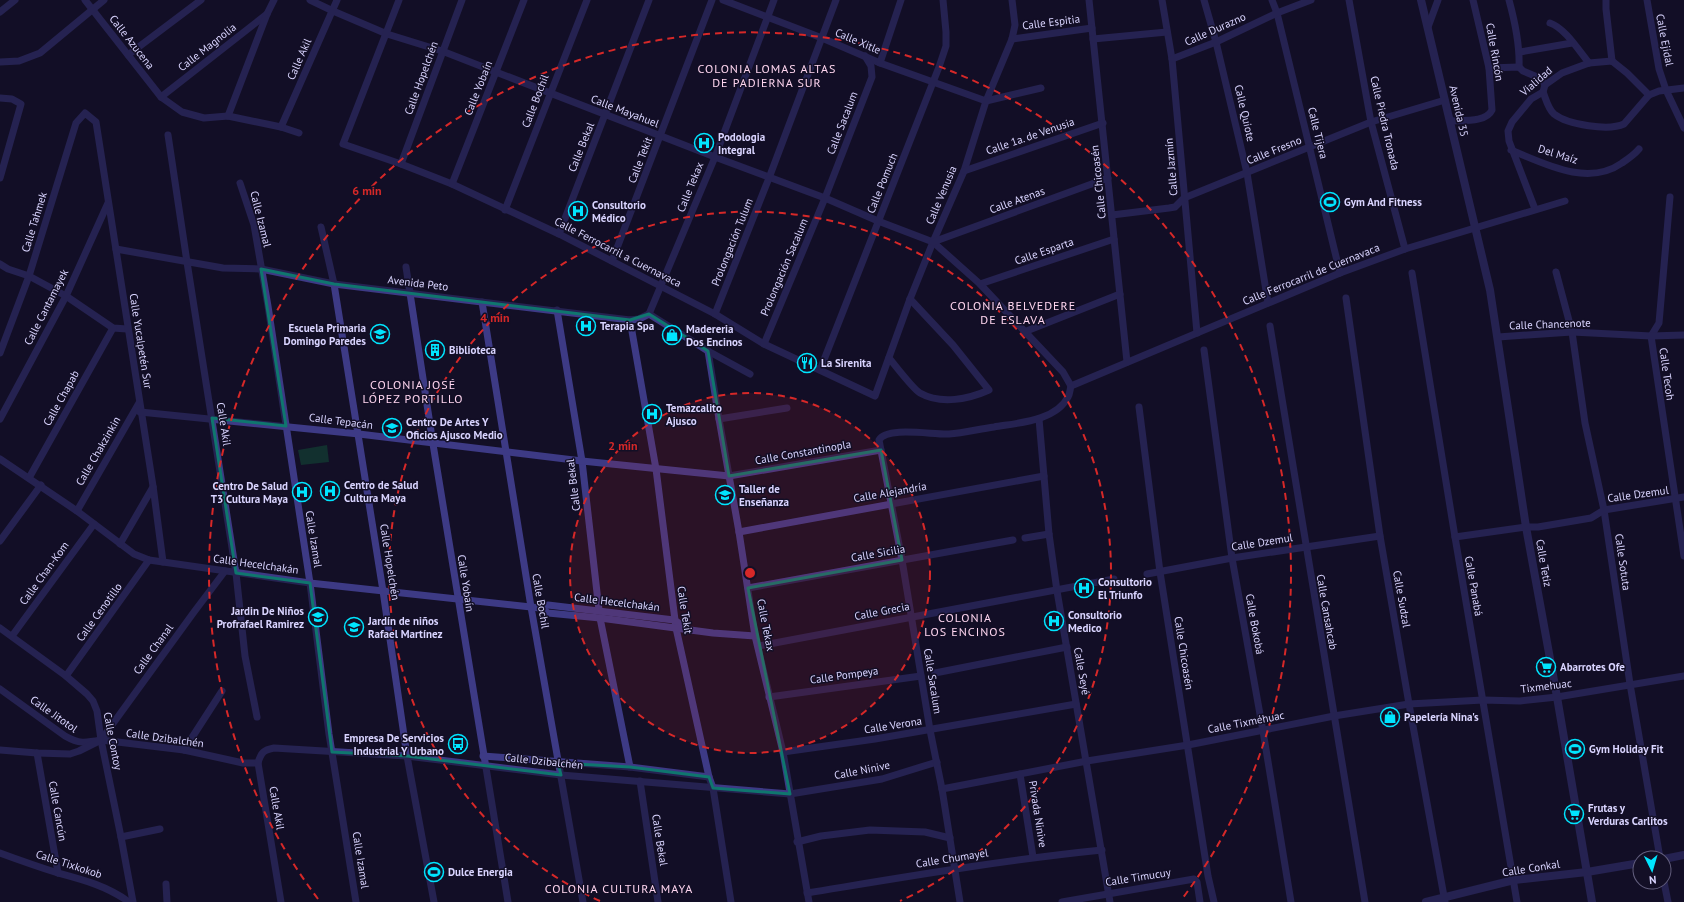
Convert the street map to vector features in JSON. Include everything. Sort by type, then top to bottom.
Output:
[{"type":"street","points":[[0,12],[15,0]]},
{"type":"street","name":"Calle Azucena","points":[[85,0],[161,97]]},
{"type":"street","points":[[0,62],[19,61],[40,53],[104,0]]},
{"type":"street","points":[[128,55],[201,0]]},
{"type":"street","points":[[228,116],[267,14],[274,0]]},
{"type":"street","name":"Calle Mayahuel","points":[[310,0],[387,34],[442,51],[769,178],[825,198],[878,221],[933,242]]},
{"type":"street","name":"Calle Akil","points":[[281,127],[337,0]]},
{"type":"street","points":[[387,34],[399,0]]},
{"type":"street","name":"Calle Hopelchén","points":[[401,164],[462,0]]},
{"type":"street","name":"Calle Yobaín","points":[[452,184],[497,73],[524,0]]},
{"type":"street","name":"Calle Bochil","points":[[505,210],[587,0]]},
{"type":"street","name":"Calle Bekal","points":[[559,234],[649,0]]},
{"type":"street","name":"Calle Tekit","points":[[612,261],[712,0]]},
{"type":"street","name":"Calle Xitle","points":[[723,0],[822,38],[880,63],[986,101]]},
{"type":"street","name":"Calle Tekax","points":[[649,314],[715,157],[774,0]]},
{"type":"street","name":"Prolongación Tulum","points":[[715,314],[769,178],[836,0]]},
{"type":"street","points":[[880,63],[901,0]]},
{"type":"street","name":"Calle Pomuch","points":[[820,370],[934,82],[946,46],[946,32],[942,0]]},
{"type":"street","name":"Calle Venusia","points":[[875,396],[910,299],[964,171],[986,101],[1012,38],[1015,24],[1012,0]]},
{"type":"street","name":"Calle Chicoasén","points":[[1089,0],[1127,362]]},
{"type":"street","name":"Calle Jazmín","points":[[1162,0],[1172,59],[1197,333]]},
{"type":"street","name":"Calle Quiote","points":[[1204,0],[1216,42],[1247,173],[1268,303]]},
{"type":"street","name":"Calle Tijera","points":[[1272,0],[1310,147],[1340,273]]},
{"type":"street","name":"Calle Durazno","points":[[1172,59],[1216,42],[1276,13],[1311,0]]},
{"type":"street","name":"Calle Piedra Tronada","points":[[1349,0],[1371,122],[1405,249]]},
{"type":"street","name":"Avenida 35","points":[[1421,0],[1475,228]]},
{"type":"street","points":[[1428,27],[1438,0]]},
{"type":"street","name":"Calle Rincón","points":[[1450,121],[1484,118],[1490,115],[1492,110],[1489,68],[1473,0]]},
{"type":"street","points":[[1509,0],[1520,52],[1518,67]]},
{"type":"street","points":[[1606,0],[1612,61],[1627,73],[1649,95]]},
{"type":"street","name":"Calle Ejidal","points":[[1647,0],[1659,69],[1666,90],[1684,128]]},
{"type":"street","name":"Calle Magnolia","points":[[161,97],[267,14]]},
{"type":"street","points":[[1550,24],[1555,25],[1565,33],[1589,63]]},
{"type":"street","name":"Calle Espitia","points":[[1012,38],[1092,28]]},
{"type":"street","points":[[1093,39],[1167,32]]},
{"type":"street","name":"Calle Ferrocarril a Cuernavaca","points":[[387,34],[343,144],[401,164],[452,184],[559,234],[715,314],[764,344],[875,396]]},
{"type":"street","points":[[1520,52],[1572,43]]},
{"type":"street","name":"Calle Sacalum","points":[[825,198],[872,78],[871,66],[865,56]]},
{"type":"street","name":"Vialidad","points":[[1535,209],[1511,150],[1508,131],[1512,122],[1531,99],[1562,73],[1589,63],[1612,61]]},
{"type":"street","points":[[1489,68],[1518,67],[1523,71],[1542,78],[1548,106],[1554,114],[1587,125],[1606,128],[1624,124],[1649,95],[1659,91],[1684,88]]},
{"type":"street","points":[[986,101],[1041,88]]},
{"type":"street","points":[[161,97],[182,112],[204,118],[228,116],[281,127],[299,133]]},
{"type":"street","points":[[0,98],[12,99],[21,104],[0,178]]},
{"type":"street","name":"Calle Fresno","points":[[1112,215],[1175,207],[1184,198],[1371,122],[1444,100]]},
{"type":"street","name":"Calle Tahmek","points":[[0,353],[29,276],[76,123],[85,113],[96,122]]},
{"type":"street","name":"Calle Yucalpetén Sur","points":[[96,122],[127,329],[153,486],[163,562]]},
{"type":"street","name":"Calle 1a. de Venusia","points":[[964,171],[1102,123]]},
{"type":"street","name":"Calle Akil","points":[[168,135],[236,573],[245,656],[257,717]]},
{"type":"street","name":"Del Maíz","points":[[1511,150],[1556,168],[1586,174],[1614,169],[1635,154],[1638,149]]},
{"type":"street","name":"Calle Atenas","points":[[933,242],[1108,178]]},
{"type":"street","name":"Calle Izamal","points":[[240,182],[254,225],[310,583],[332,752],[356,902]]},
{"type":"street","name":"Calle Tecoh","points":[[1670,197],[1659,324],[1651,336],[1684,556]]},
{"type":"street","name":"Prolongación Sacalum","points":[[764,344],[825,198]]},
{"type":"street","name":"Calle Ferrocarril de Cuernavaca","points":[[1071,386],[1340,273],[1405,249],[1565,201]]},
{"type":"street","name":"Calle Cantamayek","points":[[0,420],[66,296],[108,203]]},
{"type":"street","name":"Calle Hopelchén","points":[[321,227],[334,284],[359,434],[407,756],[434,902]]},
{"type":"street","name":"Calle Tetiz","points":[[1475,228],[1490,290],[1526,527],[1558,697],[1592,902]]},
{"type":"street","name":"Calle Esparta","points":[[980,284],[1114,239]]},
{"type":"street","points":[[933,242],[980,284],[1063,372],[1071,386],[1068,397],[1064,404],[1039,419]]},
{"type":"street","name":"Avenida Peto","points":[[116,249],[223,268],[261,269],[334,284],[630,320],[639,319],[649,314]]},
{"type":"street","points":[[0,264],[8,269],[29,276],[66,296],[113,328],[127,329]]},
{"type":"street","name":"Calle Yobaín","points":[[406,266],[483,756],[508,902]]},
{"type":"street","name":"Calle Sotuta","points":[[1556,272],[1572,332],[1585,422],[1604,510],[1630,684],[1659,850]]},
{"type":"street","name":"Calle Panabá","points":[[1412,273],[1517,902]]},
{"type":"street","points":[[1024,332],[1120,294]]},
{"type":"street","name":"Calle Sudzal","points":[[1346,298],[1380,536],[1444,900]]},
{"type":"street","points":[[889,358],[920,392],[939,399],[960,400],[976,396],[989,390],[953,345],[910,299]]},
{"type":"street","name":"Calle Bochil","points":[[482,302],[530,607],[583,902]]},
{"type":"street","name":"Calle Bekal","points":[[557,310],[582,461],[599,610]]},
{"type":"street","points":[[649,314],[708,351],[750,374]]},
{"type":"street","name":"Calle Tekit","points":[[630,320],[656,469],[674,620],[709,777],[714,788],[731,902]]},
{"type":"street","name":"Calle Cansahcab","points":[[1270,326],[1305,546],[1365,902]]},
{"type":"street","name":"Calle Chapab","points":[[29,478],[113,328]]},
{"type":"street","name":"Calle Chancenote","points":[[1498,337],[1572,332],[1651,336],[1684,334]]},
{"type":"street","name":"Calle Bokobá","points":[[1204,350],[1232,558],[1263,731],[1291,902]]},
{"type":"street","name":"Calle Tekax","points":[[708,351],[718,419],[740,532],[756,636],[783,752],[797,842],[809,902]]},
{"type":"street","name":"Calle Chakzinkin","points":[[77,511],[139,403]]},
{"type":"street","name":"Calle Chicoasén","points":[[1139,407],[1160,572],[1208,876],[1214,902]]},
{"type":"street","points":[[718,419],[787,408]]},
{"type":"street","name":"Calle Tepacán","points":[[140,412],[286,426],[582,461],[729,476]]},
{"type":"street","name":"Calle Sacalum","points":[[960,902],[902,560],[879,440],[886,434],[892,433],[910,431],[929,434],[951,434],[1039,419]]},
{"type":"street","name":"Calle Seyé","points":[[1039,419],[1049,534],[1057,591],[1110,902]]},
{"type":"street","name":"Calle Constantinopla","points":[[729,476],[881,450]]},
{"type":"street","name":"Calle Hecelchakán","points":[[0,459],[77,511],[134,554],[149,560],[310,583],[540,608],[548,605],[599,610],[674,620],[690,630]]},
{"type":"street","name":"Calle Alejandría","points":[[740,532],[1044,476]]},
{"type":"street","points":[[0,541],[41,486]]},
{"type":"street","points":[[120,544],[153,486]]},
{"type":"street","name":"Calle Dzemul","points":[[1455,537],[1526,527],[1538,527],[1591,518],[1604,510],[1684,498]]},
{"type":"street","name":"Calle Chan-Kom","points":[[12,636],[94,524]]},
{"type":"street","points":[[1025,538],[1049,534]]},
{"type":"street","name":"Calle Dzemul","points":[[1147,574],[1305,546],[1380,536]]},
{"type":"street","name":"Calle Sicilia","points":[[748,588],[1013,540]]},
{"type":"street","name":"Calle Cenotillo","points":[[66,676],[149,560]]},
{"type":"street","name":"Calle Chanal","points":[[101,740],[177,635],[226,571]]},
{"type":"street","points":[[1057,591],[1114,579]]},
{"type":"street","name":"Calle Grecia","points":[[759,646],[1057,591]]},
{"type":"street","name":"Calle Hecelchakán","points":[[540,608],[548,613],[600,618],[690,630],[756,636]]},
{"type":"street","points":[[600,618],[630,767]]},
{"type":"street","name":"Calle Contoy","points":[[0,628],[66,676],[93,701],[122,837],[133,902]]},
{"type":"street","points":[[935,673],[1067,647]]},
{"type":"street","name":"Calle Pompeya","points":[[769,697],[921,676]]},
{"type":"street","name":"Tixmehuac","points":[[1409,704],[1483,700],[1520,701],[1558,697],[1684,676]]},
{"type":"street","name":"Calle Jitotol","points":[[0,689],[74,742],[82,743],[101,740]]},
{"type":"street","points":[[184,750],[222,691]]},
{"type":"street","name":"Calle Verona","points":[[783,752],[862,742],[1076,704]]},
{"type":"street","name":"Calle Tixméhuac","points":[[1087,761],[1188,745],[1334,716],[1409,704]]},
{"type":"street","points":[[0,750],[70,754],[101,740]]},
{"type":"street","name":"Calle Dzibalchén","points":[[101,740],[184,750],[243,763],[258,763],[260,754],[265,750],[274,748],[295,749],[407,756],[561,775],[790,794]]},
{"type":"street","name":"Calle Cancún","points":[[37,753],[58,873]]},
{"type":"street","points":[[483,756],[558,763],[630,767],[709,777]]},
{"type":"street","points":[[942,789],[1087,761]]},
{"type":"street","name":"Calle Ninive","points":[[790,794],[882,779],[937,762]]},
{"type":"street","name":"Calle Akil","points":[[258,763],[281,902]]},
{"type":"street","name":"Privada Ninive","points":[[1020,774],[1033,857]]},
{"type":"street","name":"Calle Bekal","points":[[640,781],[658,902]]},
{"type":"street","points":[[122,837],[160,830]]},
{"type":"street","points":[[797,842],[821,836],[870,830],[925,832],[950,838]]},
{"type":"street","name":"Calle Chumayel","points":[[807,893],[955,868],[1033,857],[1102,850]]},
{"type":"street","name":"Calle Tixkokob","points":[[0,853],[58,873],[87,880],[110,890],[129,902]]},
{"type":"street","points":[[1672,857],[1684,855]]},
{"type":"street","name":"Calle Conkal","points":[[1426,902],[1444,900],[1514,880],[1587,872],[1632,864]]},
{"type":"street","name":"Calle Timucuy","points":[[1062,902],[1194,880],[1197,882],[1200,902]]},
{"type":"street","points":[[166,884],[167,902]]},
{"type":"street","points":[[1666,890],[1668,902]]},
{"type":"highlighted area","points":[[261,269],[334,284],[630,320],[649,314],[708,351],[729,476],[881,450],[892,503],[902,560],[748,588],[790,794],[713,788],[709,777],[630,767],[558,763],[561,775],[407,756],[332,752],[310,583],[236,573],[212,418],[286,426]]},
{"type":"green space","points":[[327,445],[329,462],[301,465],[298,450]]},
{"type":"place","name":"Podologia Integral","points":[[704,143]]},
{"type":"place","name":"Gym And Fitness","points":[[1330,202]]},
{"type":"place","name":"Consultorio Médico","points":[[578,211]]},
{"type":"place","name":"Terapia Spa","points":[[586,326]]},
{"type":"place","name":"Escuela Primaria Domingo Paredes","points":[[380,334]]},
{"type":"place","name":"Madereria Dos Encinos","points":[[672,335]]},
{"type":"place","name":"Biblioteca","points":[[435,350]]},
{"type":"place","name":"La Sirenita","points":[[807,363]]},
{"type":"place","name":"Temazcalito Ajusco","points":[[652,414]]},
{"type":"place","name":"Centro De Artes Y Oficios Ajusco Medio","points":[[392,428]]},
{"type":"place","name":"Centro de Salud Cultura Maya","points":[[330,491]]},
{"type":"place","name":"Centro De Salud T3 Cultura Maya","points":[[302,492]]},
{"type":"place","name":"Taller de Enseñanza","points":[[725,495]]},
{"type":"place","name":"Consultorio El Triunfo","points":[[1084,588]]},
{"type":"place","name":"Jardin De Niños Profrafael Ramirez","points":[[318,617]]},
{"type":"place","name":"Consultorio Medico","points":[[1054,621]]},
{"type":"place","name":"Jardín de niños Rafael Martínez","points":[[354,627]]},
{"type":"place","name":"Abarrotes Ofe","points":[[1546,667]]},
{"type":"place","name":"Papelería Nina's","points":[[1390,717]]},
{"type":"place","name":"Empresa De Servicios Industrial Y Urbano","points":[[458,744]]},
{"type":"place","name":"Gym Holiday Fit","points":[[1575,749]]},
{"type":"place","name":"Frutas y Verduras Carlitos","points":[[1574,814]]},
{"type":"place","name":"Dulce Energia","points":[[434,872]]},
{"type":"district","name":"COLONIA LOMAS ALTAS DE PADIERNA SUR","points":[[767,75]]},
{"type":"district","name":"COLONIA BELVEDERE DE ESLAVA","points":[[1013,312]]},
{"type":"district","name":"COLONIA JOSÉ LÓPEZ PORTILLO","points":[[413,391]]},
{"type":"district","name":"COLONIA LOS ENCINOS","points":[[965,624]]},
{"type":"district","name":"COLONIA CULTURA MAYA","points":[[619,888]]}]
